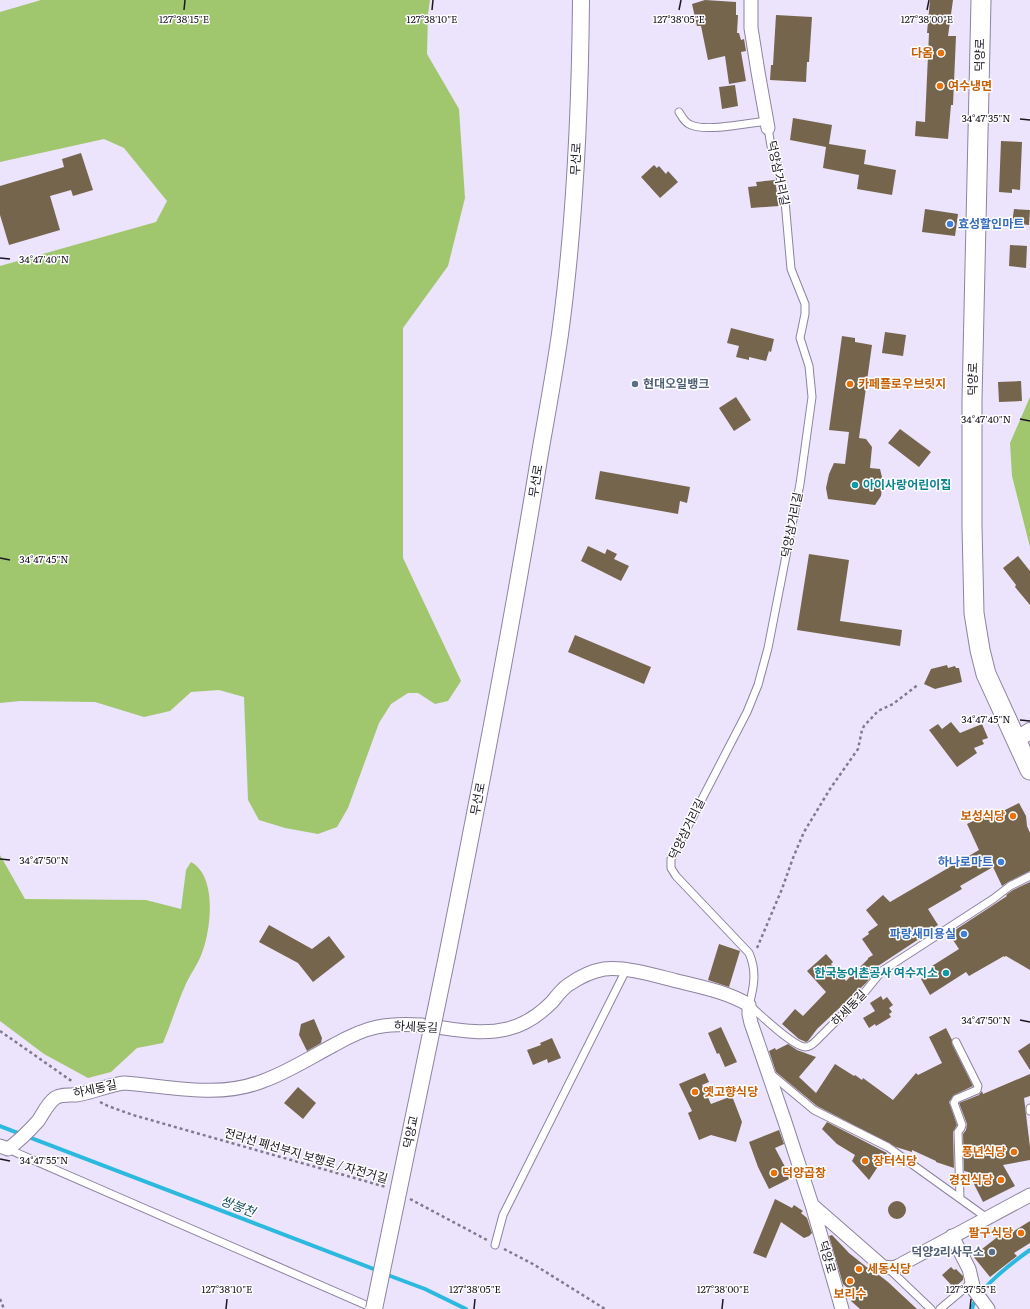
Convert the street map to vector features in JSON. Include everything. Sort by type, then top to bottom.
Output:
[{"type":"main road","name":"덕양로","points":[[981,0],[972,400],[974,613],[977,639],[986,674],[1023,735],[1030,770]]},
{"type":"street","name":"무선로","points":[[447,956],[522,567],[560,334],[576,171],[581,0]]},
{"type":"street","name":"덕양삼거리길","points":[[751,0],[751,28],[768,124]]},
{"type":"street","name":"덕양교","points":[[375,1309],[447,956]]},
{"type":"street","name":"하세동길","points":[[7,1146],[38,1121],[55,1098],[62,1095],[89,1092],[112,1084],[124,1083],[210,1090],[238,1088],[262,1082],[352,1035],[377,1027],[398,1024],[421,1025],[471,1032],[494,1032],[508,1029],[520,1025],[538,1014],[564,988],[583,976],[604,969],[626,970],[650,974],[724,993],[738,998],[749,1005]]},
{"type":"street","points":[[749,1005],[751,1023],[812,1205],[879,1264],[888,1268],[898,1266],[1030,1195]]},
{"type":"street","name":"덕양로","points":[[812,1205],[842,1309]]},
{"type":"street","points":[[952,1236],[969,1269],[973,1286],[985,1306]]},
{"type":"lane","points":[[679,112],[684,120],[695,126],[711,127],[768,124]]},
{"type":"lane","name":"덕양삼거리길","points":[[749,1005],[754,979],[752,960],[746,949],[672,872],[670,862],[746,712],[762,672],[800,484],[812,397],[809,366],[800,338],[805,304],[791,269],[785,201],[778,166],[771,146],[768,124]]},
{"type":"lane","name":"하세동길","points":[[749,1005],[792,1042],[801,1046],[810,1046],[864,993],[882,971],[993,899],[1010,886],[1030,876]]},
{"type":"lane","points":[[495,1244],[503,1215],[626,970]]},
{"type":"lane","points":[[956,1042],[978,1086],[976,1090],[954,1101],[962,1125],[958,1132],[960,1198]]},
{"type":"lane","points":[[768,1072],[814,1110],[888,1147],[987,1218]]},
{"type":"lane","points":[[7,1146],[375,1309]]},
{"type":"lane","points":[[888,1268],[931,1309]]},
{"type":"lane","points":[[940,1309],[973,1286]]},
{"type":"path","points":[[752,960],[804,832],[830,789],[858,749],[864,726],[878,711],[893,704],[919,684]]},
{"type":"path","name":"전라선 폐선부지 보행로 / 자전거길","points":[[0,1031],[108,1106],[133,1115],[392,1190]]},
{"type":"path","points":[[404,1196],[533,1264],[605,1309]]},
{"type":"path","points":[[0,1299],[4,1309]]},
{"type":"green space","points":[[41,0],[430,0],[428,14],[427,54],[459,109],[465,198],[448,266],[403,328],[403,558],[461,681],[448,701],[435,704],[418,693],[408,693],[391,704],[379,723],[348,808],[337,827],[318,834],[285,828],[259,820],[248,800],[244,697],[219,690],[191,692],[170,711],[144,717],[95,702],[20,701],[0,703],[0,266],[156,222],[167,201],[124,148],[104,139],[0,162],[0,12]]},
{"type":"green space","points":[[1030,397],[1030,547],[1012,476],[1010,443]]},
{"type":"green space","points":[[0,855],[25,899],[146,900],[181,909],[186,870],[191,862],[199,869],[205,878],[210,903],[210,916],[206,940],[199,959],[182,993],[163,1043],[137,1048],[111,1072],[88,1078],[44,1054],[0,1021]]},
{"type":"building","points":[[705,0],[736,2],[736,15],[738,15],[737,33],[739,33],[741,40],[744,39],[746,51],[741,52],[746,81],[729,84],[725,56],[708,60],[701,26],[697,26],[692,4]]},
{"type":"building","points":[[930,0],[953,0],[948,36],[956,36],[953,105],[951,105],[948,139],[915,136],[916,121],[925,122],[929,33],[927,33]]},
{"type":"building","points":[[776,15],[812,17],[806,82],[770,80],[771,65],[773,65]]},
{"type":"building","points":[[735,85],[738,106],[722,109],[719,87]]},
{"type":"building","points":[[793,118],[832,125],[829,144],[866,150],[864,164],[896,170],[892,195],[857,189],[859,175],[823,168],[826,147],[790,140]]},
{"type":"building","points":[[1001,141],[1022,142],[1020,190],[1012,189],[1012,193],[999,192]]},
{"type":"building","points":[[81,153],[93,190],[73,196],[71,190],[50,196],[60,230],[9,245],[0,215],[0,186],[64,167],[62,159]]},
{"type":"building","points":[[654,165],[657,168],[659,166],[666,174],[668,171],[678,182],[660,198],[641,177]]},
{"type":"building","points":[[775,180],[779,206],[751,208],[748,187],[757,186],[756,182]]},
{"type":"building","points":[[925,209],[958,214],[955,236],[922,232]]},
{"type":"building","points":[[1014,209],[1030,210],[1029,225],[1012,223]]},
{"type":"building","points":[[1010,245],[1027,246],[1026,268],[1009,266]]},
{"type":"building","points":[[731,328],[774,339],[771,352],[769,351],[766,361],[749,357],[749,360],[736,357],[739,346],[727,343]]},
{"type":"building","points":[[885,332],[906,335],[903,356],[882,353]]},
{"type":"building","points":[[842,336],[855,338],[855,342],[872,345],[859,438],[866,439],[872,447],[870,468],[880,469],[883,481],[881,496],[875,505],[828,499],[826,488],[829,474],[834,463],[845,464],[849,432],[829,430]]},
{"type":"building","points":[[1021,381],[1022,401],[999,402],[998,382]]},
{"type":"building","points":[[736,397],[751,420],[734,431],[719,408]]},
{"type":"building","points":[[900,429],[931,452],[919,467],[888,443]]},
{"type":"building","points":[[600,471],[690,487],[687,503],[680,501],[678,514],[595,499]]},
{"type":"building","points":[[588,546],[605,554],[607,549],[617,554],[614,559],[629,566],[621,581],[581,561]]},
{"type":"building","points":[[809,554],[849,560],[840,621],[902,630],[900,646],[797,630]]},
{"type":"building","points":[[1018,556],[1030,571],[1030,605],[1015,587],[1016,585],[1003,568]]},
{"type":"building","points":[[575,635],[651,667],[644,684],[568,652]]},
{"type":"building","points":[[947,665],[948,668],[955,666],[956,668],[959,668],[962,682],[935,689],[924,684],[931,669]]},
{"type":"building","points":[[951,722],[960,733],[982,724],[988,738],[982,740],[984,744],[974,748],[977,753],[957,767],[929,730],[938,724],[942,729]]},
{"type":"building","points":[[1019,803],[1026,816],[1027,826],[1030,833],[1030,871],[1002,886],[993,867],[960,886],[962,889],[928,909],[938,925],[918,937],[919,939],[872,970],[875,972],[866,983],[817,1029],[808,1041],[806,1042],[799,1039],[782,1024],[795,1009],[803,1016],[826,992],[807,971],[826,954],[833,962],[831,964],[846,981],[868,958],[873,955],[862,939],[869,934],[868,932],[878,925],[866,910],[883,895],[890,902],[979,850],[967,824],[995,810],[997,814]]},
{"type":"building","points":[[1030,882],[1030,970],[1004,956],[969,976],[966,972],[930,995],[921,979],[934,970],[932,966],[959,949],[949,934],[1007,896],[1006,895],[1013,890]]},
{"type":"building","points":[[269,925],[312,949],[329,936],[345,957],[313,982],[298,963],[259,942]]},
{"type":"building","points":[[719,944],[740,951],[729,987],[708,980]]},
{"type":"building","points":[[881,996],[883,1000],[887,997],[893,1005],[889,1008],[892,1012],[889,1014],[891,1017],[876,1026],[875,1024],[869,1028],[863,1018],[875,1011],[870,1003]]},
{"type":"building","points":[[314,1019],[322,1038],[321,1043],[307,1051],[299,1035],[301,1024]]},
{"type":"building","points":[[721,1027],[737,1062],[725,1067],[719,1053],[717,1054],[708,1033]]},
{"type":"building","points":[[946,1028],[952,1040],[952,1044],[973,1086],[954,1095],[949,1102],[957,1125],[953,1132],[954,1168],[936,1162],[912,1150],[912,1152],[896,1147],[817,1106],[776,1072],[769,1051],[775,1048],[776,1050],[788,1044],[797,1050],[816,1057],[799,1077],[816,1093],[835,1064],[862,1080],[863,1078],[893,1100],[916,1073],[918,1075],[942,1063],[929,1037]]},
{"type":"building","points":[[552,1038],[561,1058],[548,1063],[547,1059],[533,1065],[527,1050],[541,1045],[540,1043]]},
{"type":"building","points":[[1030,1043],[1030,1070],[1018,1051]]},
{"type":"building","points":[[705,1073],[709,1082],[702,1085],[711,1104],[732,1096],[742,1122],[736,1142],[711,1135],[699,1140],[688,1113],[692,1111],[679,1084]]},
{"type":"building","points":[[1030,1074],[1030,1096],[1024,1098],[1030,1147],[1030,1160],[1003,1165],[1015,1186],[983,1202],[968,1172],[964,1171],[963,1134],[966,1130],[967,1124],[959,1103],[979,1095],[982,1091],[983,1094]]},
{"type":"building","points":[[298,1087],[316,1103],[303,1119],[284,1103]]},
{"type":"building","points":[[827,1122],[887,1153],[869,1180],[852,1161],[855,1155],[837,1144],[822,1129]]},
{"type":"building","points":[[779,1130],[784,1144],[775,1148],[791,1178],[769,1189],[758,1167],[749,1142]]},
{"type":"building","points":[[775,1199],[792,1208],[794,1205],[803,1211],[801,1213],[807,1218],[812,1233],[804,1238],[781,1222],[766,1258],[753,1253]]},
{"type":"building","points":[[897,1201],[903,1204],[906,1210],[903,1216],[897,1219],[891,1216],[888,1210],[891,1204]]},
{"type":"building","points":[[1030,1221],[1030,1243],[1014,1253],[1017,1256],[990,1277],[973,1256],[1000,1235],[1003,1238]]},
{"type":"building","points":[[832,1235],[849,1253],[888,1282],[917,1309],[860,1309],[851,1301],[856,1295],[843,1284],[829,1236]]},
{"type":"building","points":[[951,1267],[954,1270],[956,1269],[963,1276],[963,1280],[954,1288],[942,1275]]},
{"type":"waterway","name":"쌍봉천","points":[[0,1126],[379,1271]]},
{"type":"waterway","points":[[972,1309],[987,1285],[1030,1250]]},
{"type":"waterway","name":"쌍봉천","points":[[385,1274],[425,1289],[466,1309]]},
{"type":"place","name":"다옴","points":[[941,53]]},
{"type":"place","name":"여수냉면","points":[[940,86]]},
{"type":"place","name":"효성할인마트","points":[[950,224]]},
{"type":"place","name":"현대오일뱅크","points":[[635,384]]},
{"type":"place","name":"카페플로우브릿지","points":[[850,384]]},
{"type":"place","name":"아이사랑어린이집","points":[[855,485]]},
{"type":"place","name":"보성식당","points":[[1013,816]]},
{"type":"place","name":"하나로마트","points":[[1001,862]]},
{"type":"place","name":"파랑새미용실","points":[[964,934]]},
{"type":"place","name":"한국농어촌공사 여수지소","points":[[946,973]]},
{"type":"place","name":"옛고향식당","points":[[695,1092]]},
{"type":"place","name":"풍년식당","points":[[1014,1152]]},
{"type":"place","name":"장터식당","points":[[865,1161]]},
{"type":"place","name":"덕양곱창","points":[[774,1173]]},
{"type":"place","name":"경진식당","points":[[1001,1180]]},
{"type":"place","name":"팔구식당","points":[[1021,1233]]},
{"type":"place","name":"덕양2리사무소","points":[[992,1252]]},
{"type":"place","name":"세동식당","points":[[859,1269]]},
{"type":"place","name":"보리수","points":[[850,1281]]}]
